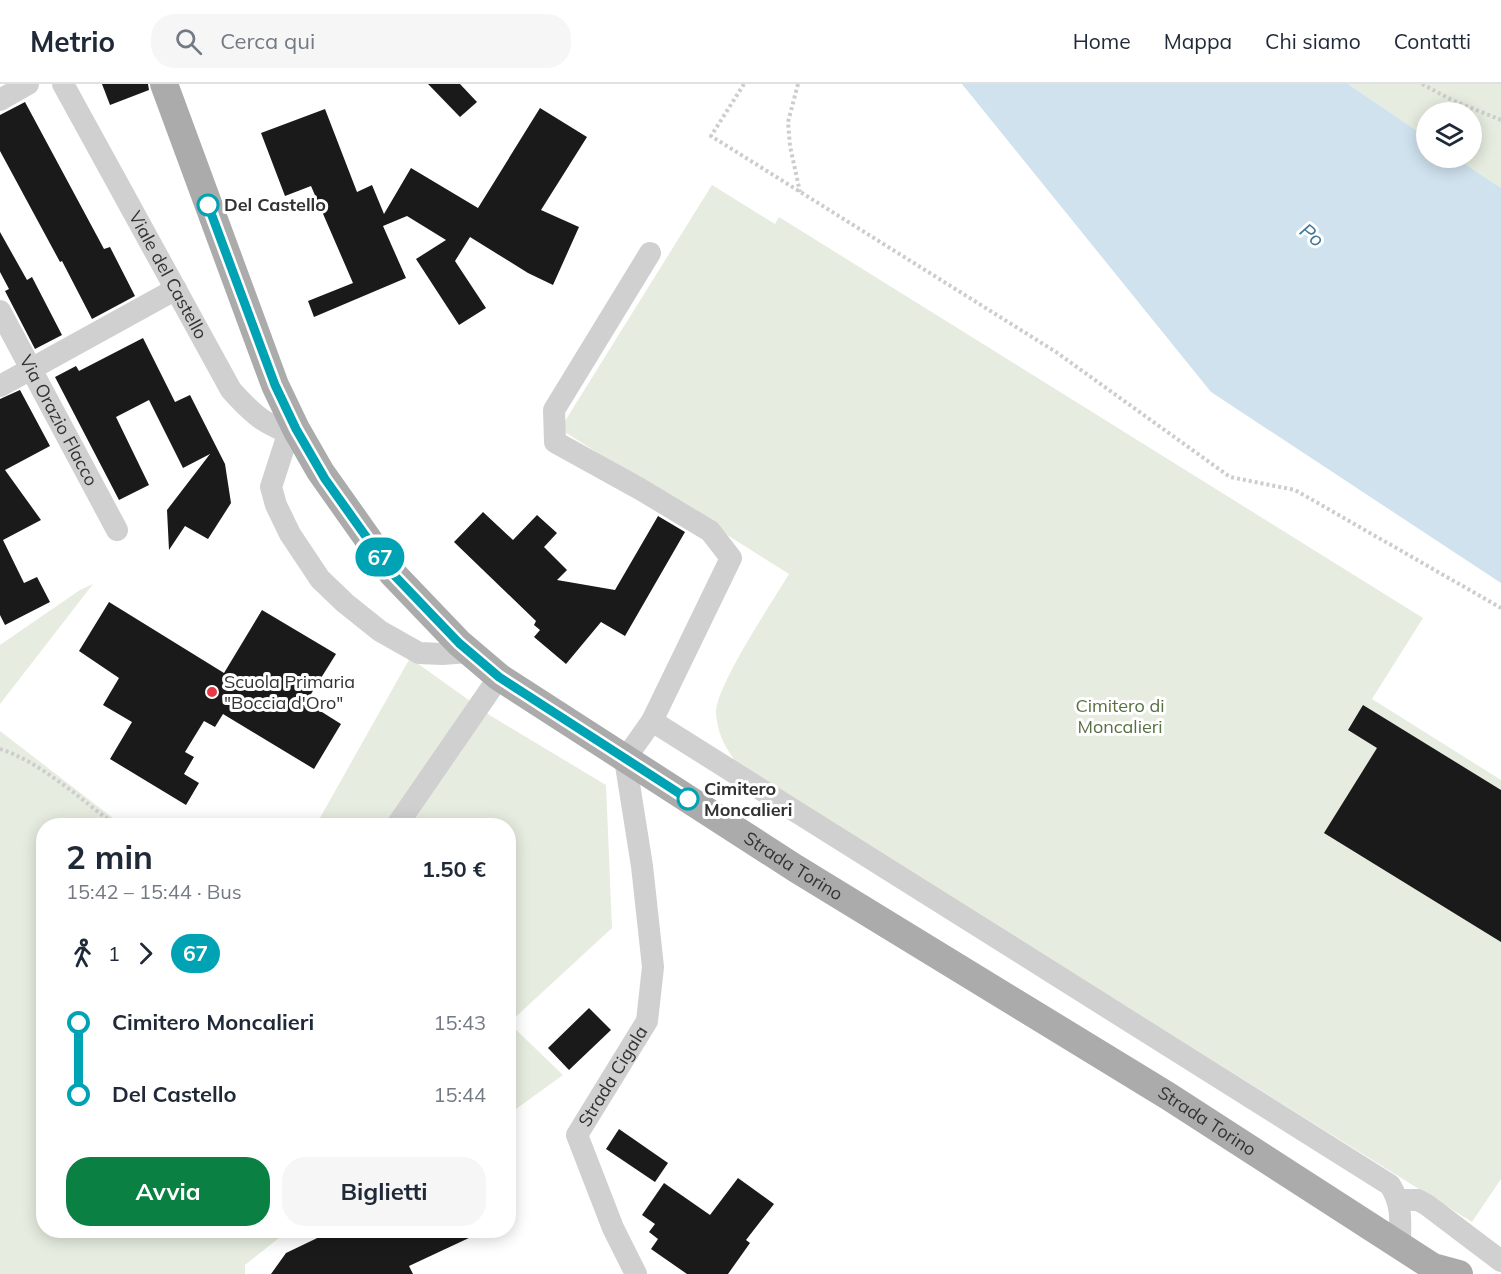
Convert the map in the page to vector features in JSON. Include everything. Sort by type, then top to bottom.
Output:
[{"type":"main road","name":"Strada Torino","points":[[164,84],[293,430],[392,573],[469,652],[499,677],[795,868],[1168,1096],[1443,1272]]},
{"type":"street","points":[[0,100],[27,84]]},
{"type":"street","name":"Viale del Castello","points":[[63,84],[231,390],[250,411],[273,427],[293,430]]},
{"type":"street","points":[[625,759],[652,721],[731,558],[710,531],[555,442],[554,410],[650,253]]},
{"type":"street","points":[[0,386],[176,289]]},
{"type":"street","name":"Via Orazio Flacco","points":[[0,311],[117,530]]},
{"type":"street","points":[[293,430],[272,487],[276,505],[290,534],[320,579],[380,631],[419,652],[442,654],[469,652]]},
{"type":"street","points":[[402,818],[499,677]]},
{"type":"street","points":[[652,721],[1390,1185],[1400,1208],[1400,1244]]},
{"type":"street","name":"Strada Cigala","points":[[625,759],[642,866],[653,967],[647,1021],[577,1135],[613,1228],[636,1274]]},
{"type":"street","points":[[1398,1200],[1418,1200],[1427,1205],[1501,1261]]},
{"type":"path","points":[[744,84],[711,136],[1056,352],[1230,477],[1295,490],[1501,608]]},
{"type":"path","points":[[798,84],[788,122],[790,146],[800,192]]},
{"type":"path","points":[[1422,84],[1452,100],[1501,120]]},
{"type":"path","points":[[0,749],[29,762],[105,818]]},
{"type":"green space","points":[[1348,84],[1501,84],[1501,188],[1471,168],[1482,168],[1482,102],[1416,102],[1416,130]]},
{"type":"green space","name":"Cimitero di Moncalieri","points":[[712,185],[775,224],[779,217],[1423,618],[1372,699],[1501,780],[1501,1179],[1472,1222],[737,764],[718,728],[716,713],[718,701],[734,665],[789,574],[560,429]]},
{"type":"green space","points":[[93,584],[0,704],[0,645],[80,590]]},
{"type":"green space","points":[[410,658],[491,716],[606,785],[612,928],[516,1017],[516,818],[320,818]]},
{"type":"green space","points":[[0,731],[113,818],[36,818],[36,1238],[279,1238],[245,1265],[245,1274],[0,1274]]},
{"type":"green space","points":[[516,1030],[563,1075],[516,1109]]},
{"type":"water","name":"Po","points":[[962,84],[1348,84],[1416,130],[1416,168],[1471,168],[1501,188],[1501,583],[1211,392]]},
{"type":"building","points":[[102,84],[148,84],[149,90],[110,105]]},
{"type":"building","points":[[428,84],[460,84],[477,102],[460,117]]},
{"type":"building","points":[[25,102],[104,249],[110,247],[135,296],[92,319],[0,151],[0,115]]},
{"type":"building","points":[[540,108],[587,137],[541,210],[579,227],[553,285],[528,273],[470,237],[455,261],[486,308],[459,325],[416,259],[446,240],[407,216],[383,226],[406,278],[314,317],[308,301],[353,283],[311,186],[285,196],[261,133],[325,109],[357,192],[372,185],[384,214],[411,168],[478,208]]},
{"type":"building","points":[[0,232],[27,280],[32,277],[62,335],[35,349],[5,291],[9,289],[0,272]]},
{"type":"building","points":[[143,338],[175,402],[190,395],[225,464],[231,503],[208,539],[185,526],[169,550],[167,510],[210,454],[183,468],[149,400],[116,417],[149,485],[119,500],[55,377],[76,366],[79,371]]},
{"type":"building","points":[[20,390],[50,446],[5,470],[41,520],[3,540],[24,583],[37,577],[50,602],[5,625],[0,615],[0,399]]},
{"type":"building","points":[[483,512],[513,540],[537,515],[557,533],[544,547],[567,570],[557,580],[615,590],[658,516],[685,532],[625,636],[601,622],[566,664],[534,637],[540,630],[534,625],[536,621],[454,542]]},
{"type":"building","name":"Scuola Primaria \"Boccia d'Oro\"","points":[[109,602],[224,673],[262,610],[336,654],[306,702],[341,724],[314,769],[223,714],[215,727],[204,721],[185,752],[194,757],[184,774],[199,783],[186,805],[110,759],[132,722],[103,705],[119,678],[79,651]]},
{"type":"building","points":[[1363,705],[1501,790],[1501,942],[1324,833],[1377,748],[1348,730]]},
{"type":"building","points":[[589,1008],[611,1030],[569,1070],[548,1048]]},
{"type":"building","points":[[619,1129],[668,1163],[655,1182],[606,1149]]},
{"type":"building","points":[[738,1178],[774,1204],[746,1240],[750,1243],[728,1274],[687,1274],[651,1249],[658,1239],[649,1232],[655,1224],[642,1215],[664,1183],[710,1215]]},
{"type":"building","points":[[317,1238],[469,1238],[409,1266],[413,1274],[271,1274],[286,1253]]},
{"type":"bus line","name":"67","points":[[208,205],[275,385],[296,429],[325,479],[392,573],[459,643],[499,677],[688,799]]},
{"type":"place","name":"Del Castello","points":[[208,205]]},
{"type":"place","name":"Scuola Primaria \"Boccia d'Oro\"","points":[[212,692]]},
{"type":"place","name":"Cimitero Moncalieri","points":[[688,799]]}]
